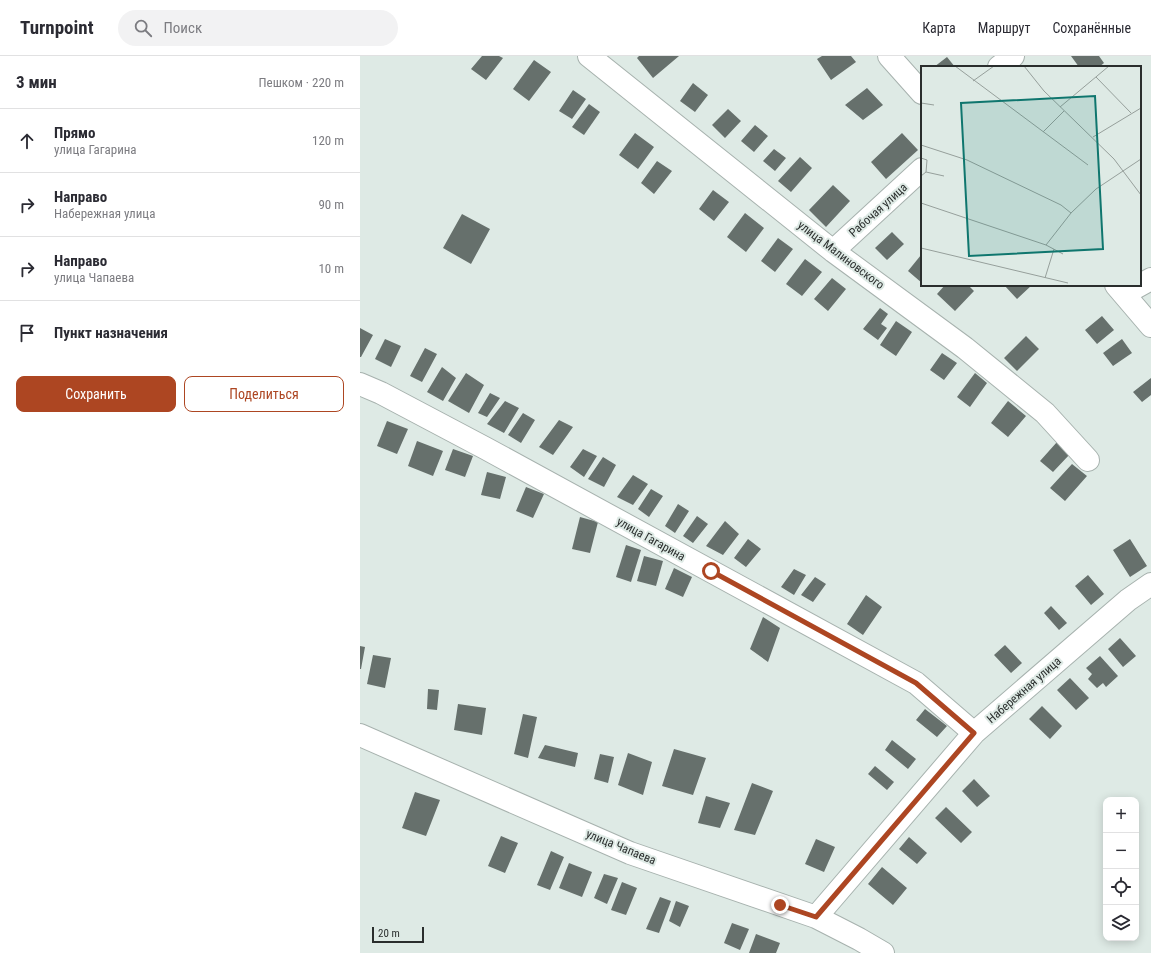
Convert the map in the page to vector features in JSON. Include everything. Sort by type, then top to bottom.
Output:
[{"type":"street","name":"улица Малиновского","points":[[589,56],[833,251],[965,348],[1045,413],[1088,460]]},
{"type":"street","points":[[889,56],[921,92]]},
{"type":"street","points":[[1000,66],[1013,56]]},
{"type":"street","name":"Рабочая улица","points":[[833,251],[921,170]]},
{"type":"street","points":[[1141,282],[1151,279]]},
{"type":"street","points":[[1120,289],[1151,326]]},
{"type":"street","name":"улица Гагарина","points":[[360,384],[381,393],[485,448],[916,683],[974,733]]},
{"type":"street","name":"Набережная улица","points":[[816,917],[974,733],[1128,600],[1151,584]]},
{"type":"street","name":"улица Чапаева","points":[[360,735],[630,852],[816,917],[857,946],[883,953]]},
{"type":"building","points":[[482,56],[499,56],[503,58],[486,80],[471,69]]},
{"type":"building","points":[[639,56],[679,56],[653,78],[637,58]]},
{"type":"building","points":[[822,56],[851,56],[856,62],[831,80],[817,59]]},
{"type":"building","points":[[1071,56],[1099,56],[1104,63],[1100,66],[1078,66]]},
{"type":"building","points":[[947,57],[954,66],[935,66]]},
{"type":"building","points":[[534,60],[551,72],[529,101],[513,89]]},
{"type":"building","points":[[693,83],[708,95],[695,112],[680,101]]},
{"type":"building","points":[[867,88],[883,105],[863,120],[845,105]]},
{"type":"building","points":[[573,90],[586,99],[572,119],[559,111]]},
{"type":"building","points":[[589,104],[600,112],[584,135],[572,127]]},
{"type":"building","points":[[728,109],[741,121],[725,138],[712,125]]},
{"type":"building","points":[[755,125],[768,136],[754,152],[741,141]]},
{"type":"building","points":[[635,133],[654,147],[638,169],[619,155]]},
{"type":"building","points":[[902,133],[918,150],[886,179],[871,162]]},
{"type":"building","points":[[774,149],[786,158],[775,171],[763,161]]},
{"type":"building","points":[[800,157],[812,168],[791,192],[778,181]]},
{"type":"building","points":[[657,161],[672,171],[654,194],[641,183]]},
{"type":"building","points":[[833,185],[850,201],[826,227],[809,210]]},
{"type":"building","points":[[713,190],[729,202],[714,221],[699,209]]},
{"type":"building","points":[[745,213],[764,228],[746,252],[727,237]]},
{"type":"building","points":[[462,214],[490,229],[471,264],[443,248]]},
{"type":"building","points":[[892,232],[904,244],[887,260],[875,248]]},
{"type":"building","points":[[778,238],[793,249],[775,272],[761,261]]},
{"type":"building","points":[[921,255],[921,282],[908,271]]},
{"type":"building","points":[[805,259],[822,272],[802,296],[786,284]]},
{"type":"building","points":[[832,278],[846,289],[828,311],[814,299]]},
{"type":"building","points":[[944,286],[969,286],[974,291],[955,311],[937,294]]},
{"type":"building","points":[[1005,286],[1031,286],[1017,299]]},
{"type":"building","points":[[880,308],[888,314],[881,324],[887,328],[878,340],[863,329]]},
{"type":"building","points":[[1102,316],[1114,330],[1097,344],[1085,330]]},
{"type":"building","points":[[896,321],[912,332],[896,356],[880,345]]},
{"type":"building","points":[[360,328],[373,335],[361,357],[360,357]]},
{"type":"building","points":[[1026,336],[1039,349],[1017,371],[1004,358]]},
{"type":"building","points":[[385,339],[401,346],[391,367],[375,359]]},
{"type":"building","points":[[1122,339],[1132,353],[1113,366],[1103,353]]},
{"type":"building","points":[[425,348],[437,354],[422,382],[410,376]]},
{"type":"building","points":[[942,353],[957,363],[944,380],[930,370]]},
{"type":"building","points":[[442,367],[456,378],[443,401],[427,392]]},
{"type":"building","points":[[466,373],[484,385],[469,413],[448,401]]},
{"type":"building","points":[[975,373],[987,383],[970,407],[957,397]]},
{"type":"building","points":[[1151,378],[1151,395],[1142,402],[1133,392]]},
{"type":"building","points":[[490,393],[500,398],[487,417],[478,413]]},
{"type":"building","points":[[505,401],[519,408],[504,433],[487,424]]},
{"type":"building","points":[[1008,401],[1026,416],[1008,437],[991,423]]},
{"type":"building","points":[[523,413],[535,420],[521,443],[508,435]]},
{"type":"building","points":[[559,420],[573,427],[553,455],[539,447]]},
{"type":"building","points":[[387,421],[408,429],[397,454],[377,446]]},
{"type":"building","points":[[417,441],[443,451],[433,476],[408,466]]},
{"type":"building","points":[[1057,442],[1070,454],[1053,472],[1040,461]]},
{"type":"building","points":[[453,449],[473,456],[465,477],[445,470]]},
{"type":"building","points":[[583,449],[597,456],[584,477],[570,467]]},
{"type":"building","points":[[603,457],[616,465],[604,487],[588,479]]},
{"type":"building","points":[[1072,464],[1087,476],[1065,501],[1050,488]]},
{"type":"building","points":[[487,472],[506,477],[500,499],[481,495]]},
{"type":"building","points":[[633,475],[648,484],[633,505],[617,497]]},
{"type":"building","points":[[526,487],[544,494],[533,518],[516,511]]},
{"type":"building","points":[[651,489],[663,496],[649,517],[638,509]]},
{"type":"building","points":[[678,504],[689,511],[675,533],[665,526]]},
{"type":"building","points":[[697,516],[708,524],[693,543],[683,536]]},
{"type":"building","points":[[580,517],[598,522],[590,553],[572,549]]},
{"type":"building","points":[[725,521],[739,534],[723,555],[706,546]]},
{"type":"building","points":[[748,539],[761,549],[746,567],[734,558]]},
{"type":"building","points":[[1130,539],[1147,566],[1130,577],[1113,550]]},
{"type":"building","points":[[626,545],[641,550],[631,582],[616,577]]},
{"type":"building","points":[[644,556],[663,561],[656,586],[637,581]]},
{"type":"building","points":[[674,568],[692,577],[683,597],[665,589]]},
{"type":"building","points":[[794,569],[806,575],[794,595],[781,587]]},
{"type":"building","points":[[1088,575],[1104,594],[1091,605],[1075,586]]},
{"type":"building","points":[[815,577],[826,584],[813,602],[801,595]]},
{"type":"building","points":[[866,595],[882,607],[863,635],[847,624]]},
{"type":"building","points":[[1051,606],[1067,623],[1059,630],[1044,613]]},
{"type":"building","points":[[763,617],[780,628],[768,662],[750,649]]},
{"type":"building","points":[[1120,638],[1136,656],[1123,667],[1108,649]]},
{"type":"building","points":[[1005,645],[1022,663],[1011,673],[994,655]]},
{"type":"building","points":[[360,646],[365,647],[361,669],[360,669]]},
{"type":"building","points":[[373,655],[391,658],[385,688],[367,684]]},
{"type":"building","points":[[1100,656],[1118,676],[1106,687],[1103,683],[1097,688],[1088,679],[1092,674],[1086,668]]},
{"type":"building","points":[[1070,678],[1089,698],[1076,710],[1057,690]]},
{"type":"building","points":[[428,689],[439,690],[437,710],[427,709]]},
{"type":"building","points":[[458,704],[486,708],[482,735],[454,730]]},
{"type":"building","points":[[1042,706],[1062,726],[1050,739],[1029,719]]},
{"type":"building","points":[[925,709],[947,726],[937,737],[916,720]]},
{"type":"building","points":[[523,714],[537,717],[528,758],[514,754]]},
{"type":"building","points":[[892,740],[916,759],[908,769],[885,750]]},
{"type":"building","points":[[545,745],[578,753],[575,767],[538,758]]},
{"type":"building","points":[[674,749],[706,758],[693,795],[662,786]]},
{"type":"building","points":[[628,753],[652,762],[643,795],[618,785]]},
{"type":"building","points":[[600,754],[614,757],[608,783],[594,779]]},
{"type":"building","points":[[875,766],[894,782],[887,790],[868,774]]},
{"type":"building","points":[[974,779],[990,796],[977,807],[962,791]]},
{"type":"building","points":[[752,783],[773,791],[755,835],[734,830]]},
{"type":"building","points":[[415,792],[440,800],[426,836],[402,828]]},
{"type":"building","points":[[706,796],[730,803],[720,828],[698,823]]},
{"type":"building","points":[[946,807],[972,832],[961,843],[935,818]]},
{"type":"building","points":[[501,836],[518,843],[505,873],[488,866]]},
{"type":"building","points":[[909,837],[927,853],[917,864],[899,849]]},
{"type":"building","points":[[816,839],[835,847],[824,872],[805,864]]},
{"type":"building","points":[[551,851],[564,857],[550,890],[537,885]]},
{"type":"building","points":[[569,863],[592,872],[582,897],[559,888]]},
{"type":"building","points":[[882,867],[907,888],[893,905],[868,884]]},
{"type":"building","points":[[604,874],[618,878],[607,904],[594,898]]},
{"type":"building","points":[[622,882],[637,888],[626,915],[611,910]]},
{"type":"building","points":[[660,897],[671,901],[659,933],[646,929]]},
{"type":"building","points":[[676,901],[689,906],[680,927],[669,921]]},
{"type":"building","points":[[732,923],[749,929],[740,950],[724,943]]},
{"type":"building","points":[[756,934],[780,943],[776,953],[749,953]]},
{"type":"route","points":[[711,571],[916,683],[974,733],[816,917],[780,905]]}]
